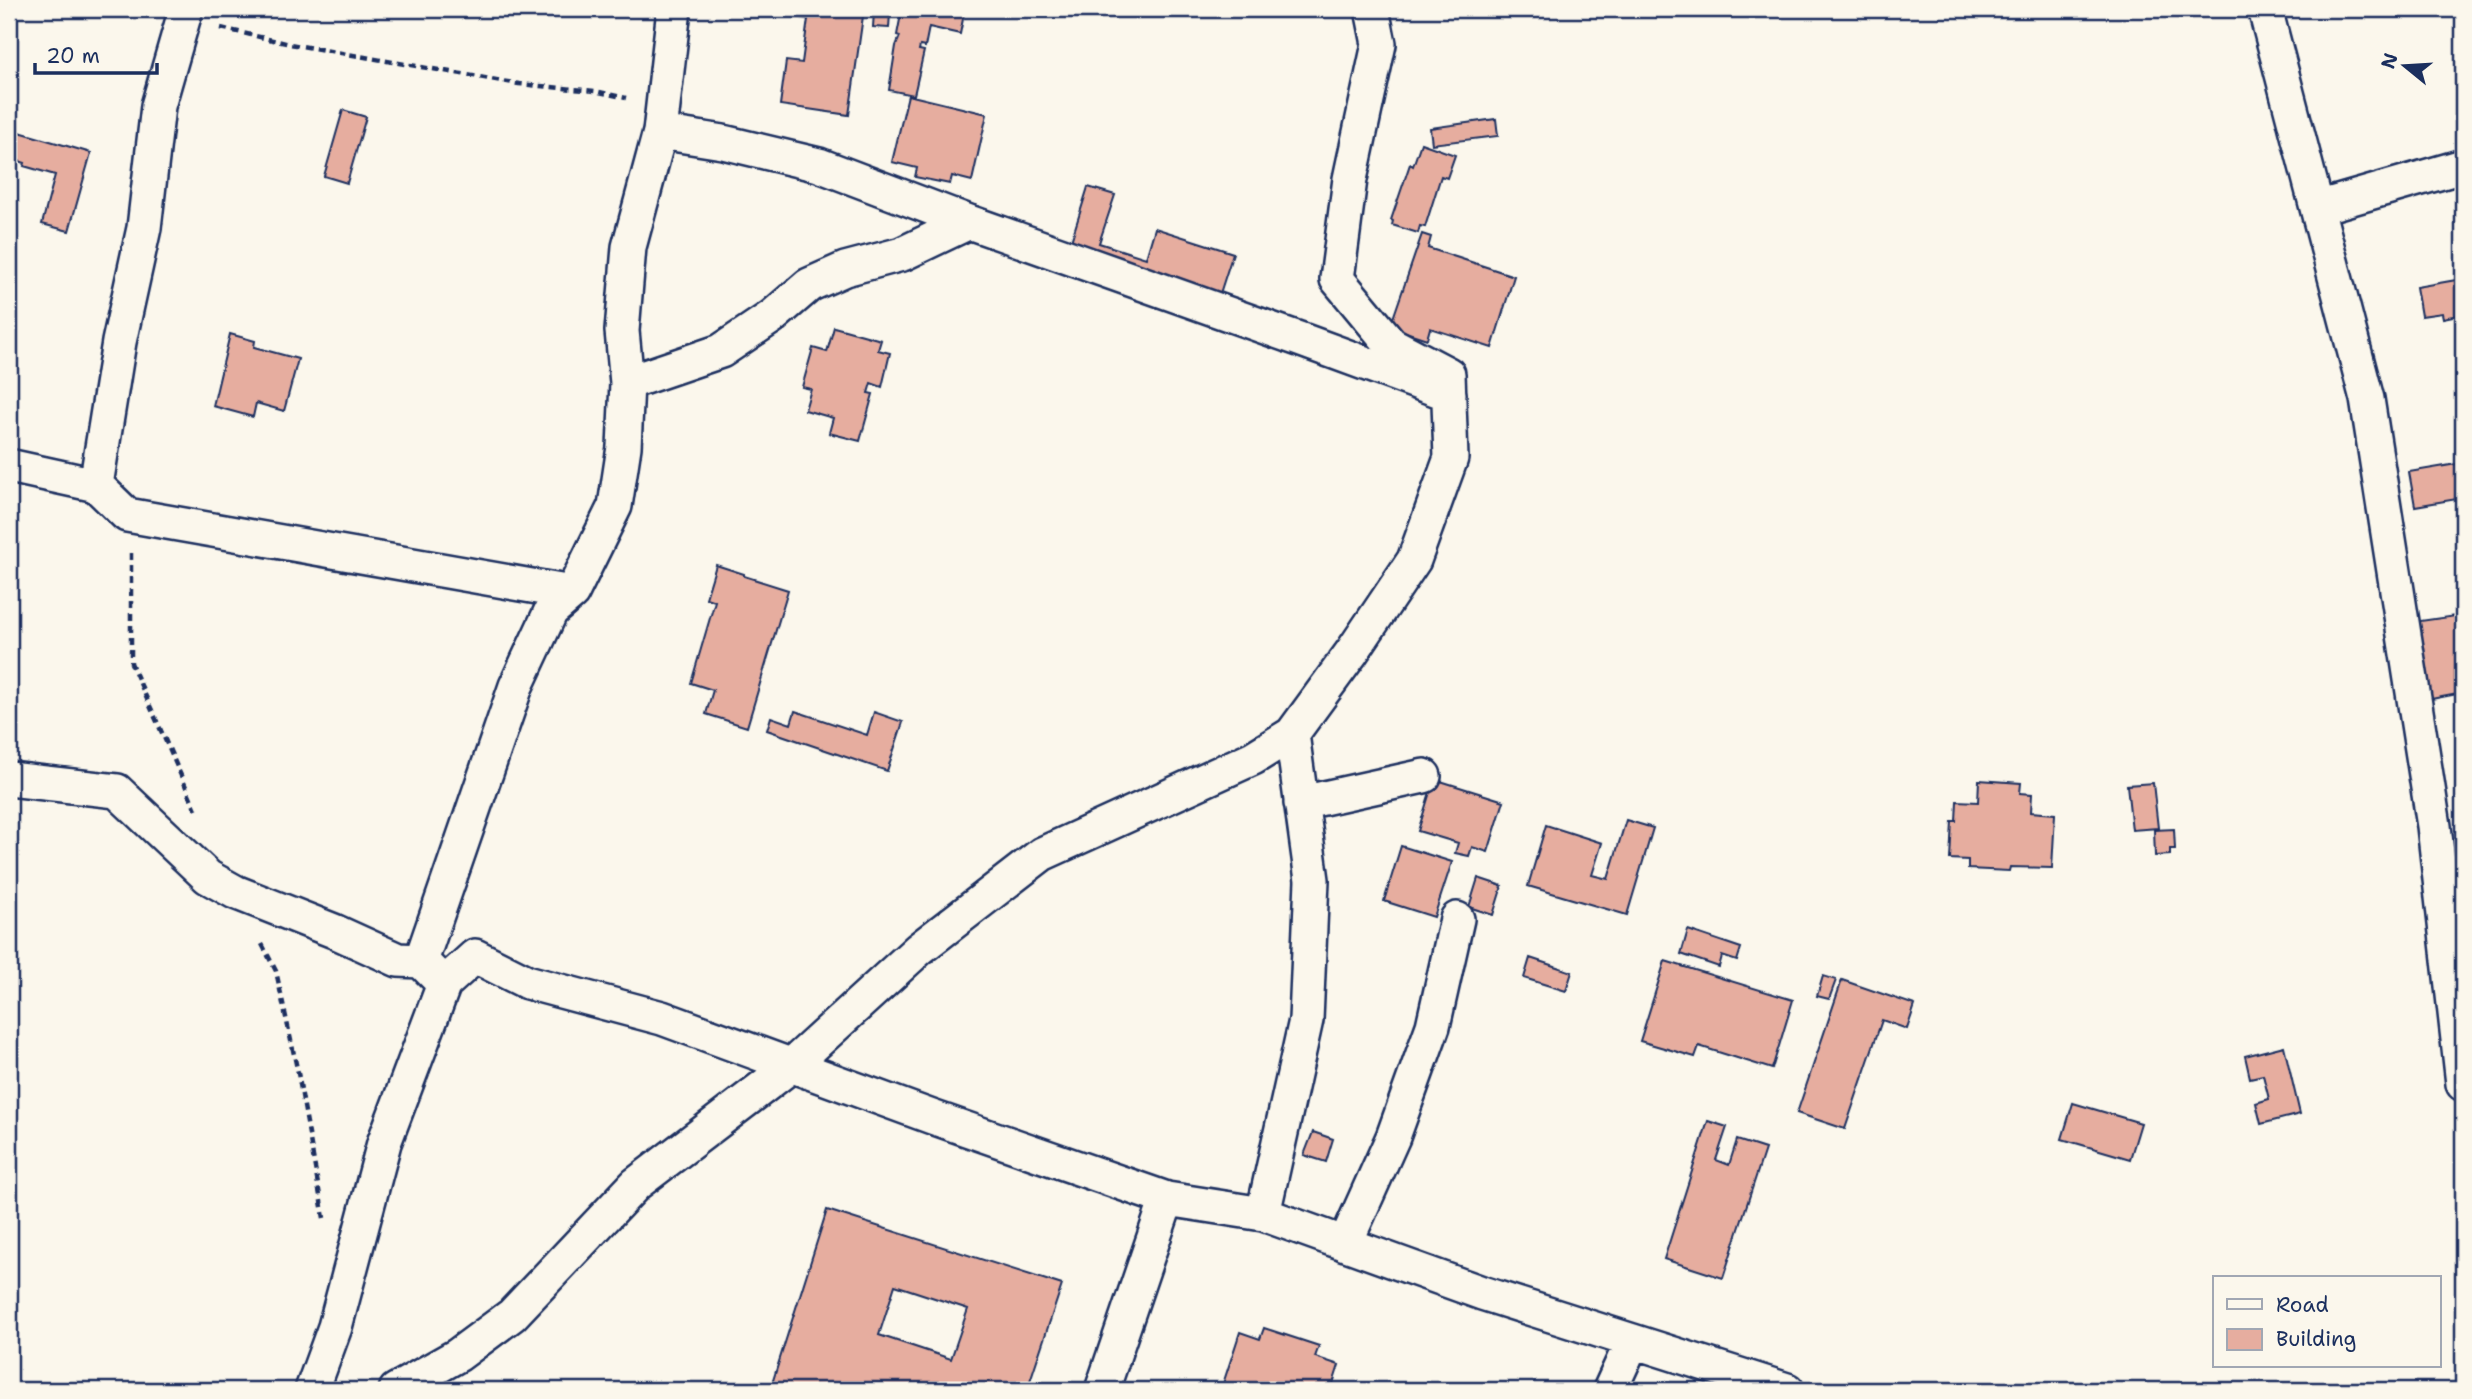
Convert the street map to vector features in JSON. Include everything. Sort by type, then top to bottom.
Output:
[{"type":"street","points":[[312,1390],[335,1327],[384,1143],[516,685],[551,611],[572,593],[615,506],[624,447],[627,383],[622,331],[629,247],[661,119],[674,9]]},
{"type":"street","points":[[396,1390],[458,1355],[512,1315],[636,1184],[792,1065],[919,949],[1042,854],[1253,758],[1292,734],[1352,652],[1414,561],[1451,458],[1448,374],[1391,344],[1337,279],[1350,180],[1379,44],[1372,9]]},
{"type":"street","points":[[2265,9],[2367,399],[2434,826],[2463,1084]]},
{"type":"street","points":[[96,485],[117,354],[144,228],[158,106],[184,14]]},
{"type":"street","points":[[661,119],[723,142],[819,164],[969,222],[1449,394]]},
{"type":"street","points":[[2317,208],[2463,166]]},
{"type":"street","points":[[627,383],[721,351],[773,316],[809,285],[845,269],[902,254],[969,222]]},
{"type":"street","points":[[9,466],[96,485],[127,514],[572,593]]},
{"type":"street","points":[[1263,1214],[1306,1020],[1312,880],[1292,734]]},
{"type":"street","points":[[1301,803],[1424,776]]},
{"type":"street","points":[[9,779],[117,792],[208,877],[235,892],[432,973],[475,956],[527,982],[662,1018],[1167,1199],[1263,1214],[1482,1293],[1787,1390]]},
{"type":"street","points":[[1345,1244],[1393,1137],[1433,1026],[1457,919]]},
{"type":"street","points":[[1102,1390],[1167,1199]]},
{"type":"street","points":[[1610,1390],[1632,1342]]},
{"type":"path","points":[[184,14],[290,44],[519,84],[595,91],[661,119]]},
{"type":"path","points":[[127,514],[132,563],[131,663],[199,815]]},
{"type":"path","points":[[235,892],[276,971],[325,1221]]},
{"type":"building","points":[[794,9],[864,9],[849,115],[780,105],[786,61],[802,63],[808,19],[793,17]]},
{"type":"building","points":[[902,9],[965,9],[960,34],[929,27],[925,47],[920,46],[919,50],[924,51],[914,95],[889,90],[900,36],[897,35]]},
{"type":"building","points":[[874,12],[890,13],[889,28],[873,27]]},
{"type":"building","points":[[908,95],[987,114],[972,181],[952,176],[950,184],[915,177],[917,168],[892,162]]},
{"type":"building","points":[[343,110],[366,117],[347,183],[324,176]]},
{"type":"building","points":[[1496,119],[1498,136],[1432,144],[1430,128]]},
{"type":"building","points":[[9,129],[91,153],[69,231],[42,224],[55,175],[24,166],[25,163],[9,158]]},
{"type":"building","points":[[1421,143],[1455,155],[1447,178],[1441,176],[1425,227],[1420,226],[1418,233],[1392,225],[1391,220],[1410,164],[1413,166]]},
{"type":"building","points":[[1088,187],[1115,195],[1099,243],[1146,258],[1155,228],[1233,253],[1214,312],[1064,264]]},
{"type":"building","points":[[1422,234],[1431,237],[1428,248],[1514,276],[1492,348],[1430,328],[1427,339],[1390,327]]},
{"type":"building","points":[[2462,279],[2463,314],[2443,318],[2442,313],[2421,316],[2416,287]]},
{"type":"building","points":[[834,327],[881,340],[878,350],[890,353],[882,387],[871,383],[868,393],[873,394],[860,441],[829,433],[833,418],[805,410],[811,389],[802,387],[813,348],[827,352]]},
{"type":"building","points":[[230,334],[255,341],[254,347],[298,359],[284,411],[256,403],[253,417],[213,406]]},
{"type":"building","points":[[2463,463],[2463,498],[2415,506],[2409,472]]},
{"type":"building","points":[[716,565],[788,590],[747,727],[706,714],[713,690],[691,683],[715,601],[706,598]]},
{"type":"building","points":[[2463,615],[2463,693],[2426,700],[2413,622]]},
{"type":"building","points":[[795,711],[867,735],[874,712],[903,722],[887,771],[767,730],[771,717],[791,724]]},
{"type":"building","points":[[1434,779],[1504,801],[1488,852],[1472,847],[1469,856],[1455,853],[1458,843],[1418,831]]},
{"type":"building","points":[[1979,780],[2021,783],[2020,793],[2032,794],[2031,812],[2055,814],[2052,868],[2010,867],[2009,871],[1968,869],[1968,860],[1950,859],[1952,821],[1956,821],[1957,801],[1978,802]]},
{"type":"building","points":[[2153,783],[2158,828],[2132,830],[2127,785]]},
{"type":"building","points":[[1626,820],[1653,828],[1627,915],[1528,886],[1546,825],[1602,843],[1592,875],[1608,879]]},
{"type":"building","points":[[2174,829],[2175,849],[2170,849],[2170,855],[2155,856],[2154,830]]},
{"type":"building","points":[[1401,846],[1452,862],[1434,917],[1384,901]]},
{"type":"building","points":[[1478,878],[1502,886],[1493,915],[1469,907]]},
{"type":"building","points":[[1688,930],[1741,948],[1737,961],[1722,956],[1719,967],[1681,954]]},
{"type":"building","points":[[1530,958],[1572,972],[1566,991],[1524,978]]},
{"type":"building","points":[[1665,961],[1793,1000],[1772,1069],[1699,1046],[1695,1057],[1640,1041]]},
{"type":"building","points":[[1823,976],[1836,980],[1829,999],[1817,996]]},
{"type":"building","points":[[1842,980],[1915,1005],[1907,1029],[1882,1020],[1845,1129],[1797,1113]]},
{"type":"building","points":[[2284,1046],[2300,1114],[2261,1124],[2256,1103],[2269,1099],[2263,1075],[2250,1078],[2245,1056]]},
{"type":"building","points":[[2073,1103],[2141,1123],[2130,1159],[2062,1139]]},
{"type":"building","points":[[1708,1121],[1727,1127],[1716,1160],[1729,1165],[1737,1140],[1765,1149],[1723,1278],[1664,1259]]},
{"type":"building","points":[[1313,1132],[1333,1139],[1326,1162],[1304,1155]]},
{"type":"building","points":[[827,1210],[1062,1285],[1027,1390],[876,1390],[859,1385],[857,1390],[770,1390]],"holes":[[[895,1285],[968,1309],[951,1359],[879,1335]]]},
{"type":"building","points":[[1264,1328],[1319,1346],[1315,1357],[1339,1365],[1331,1390],[1221,1390],[1240,1332],[1260,1339]]}]
